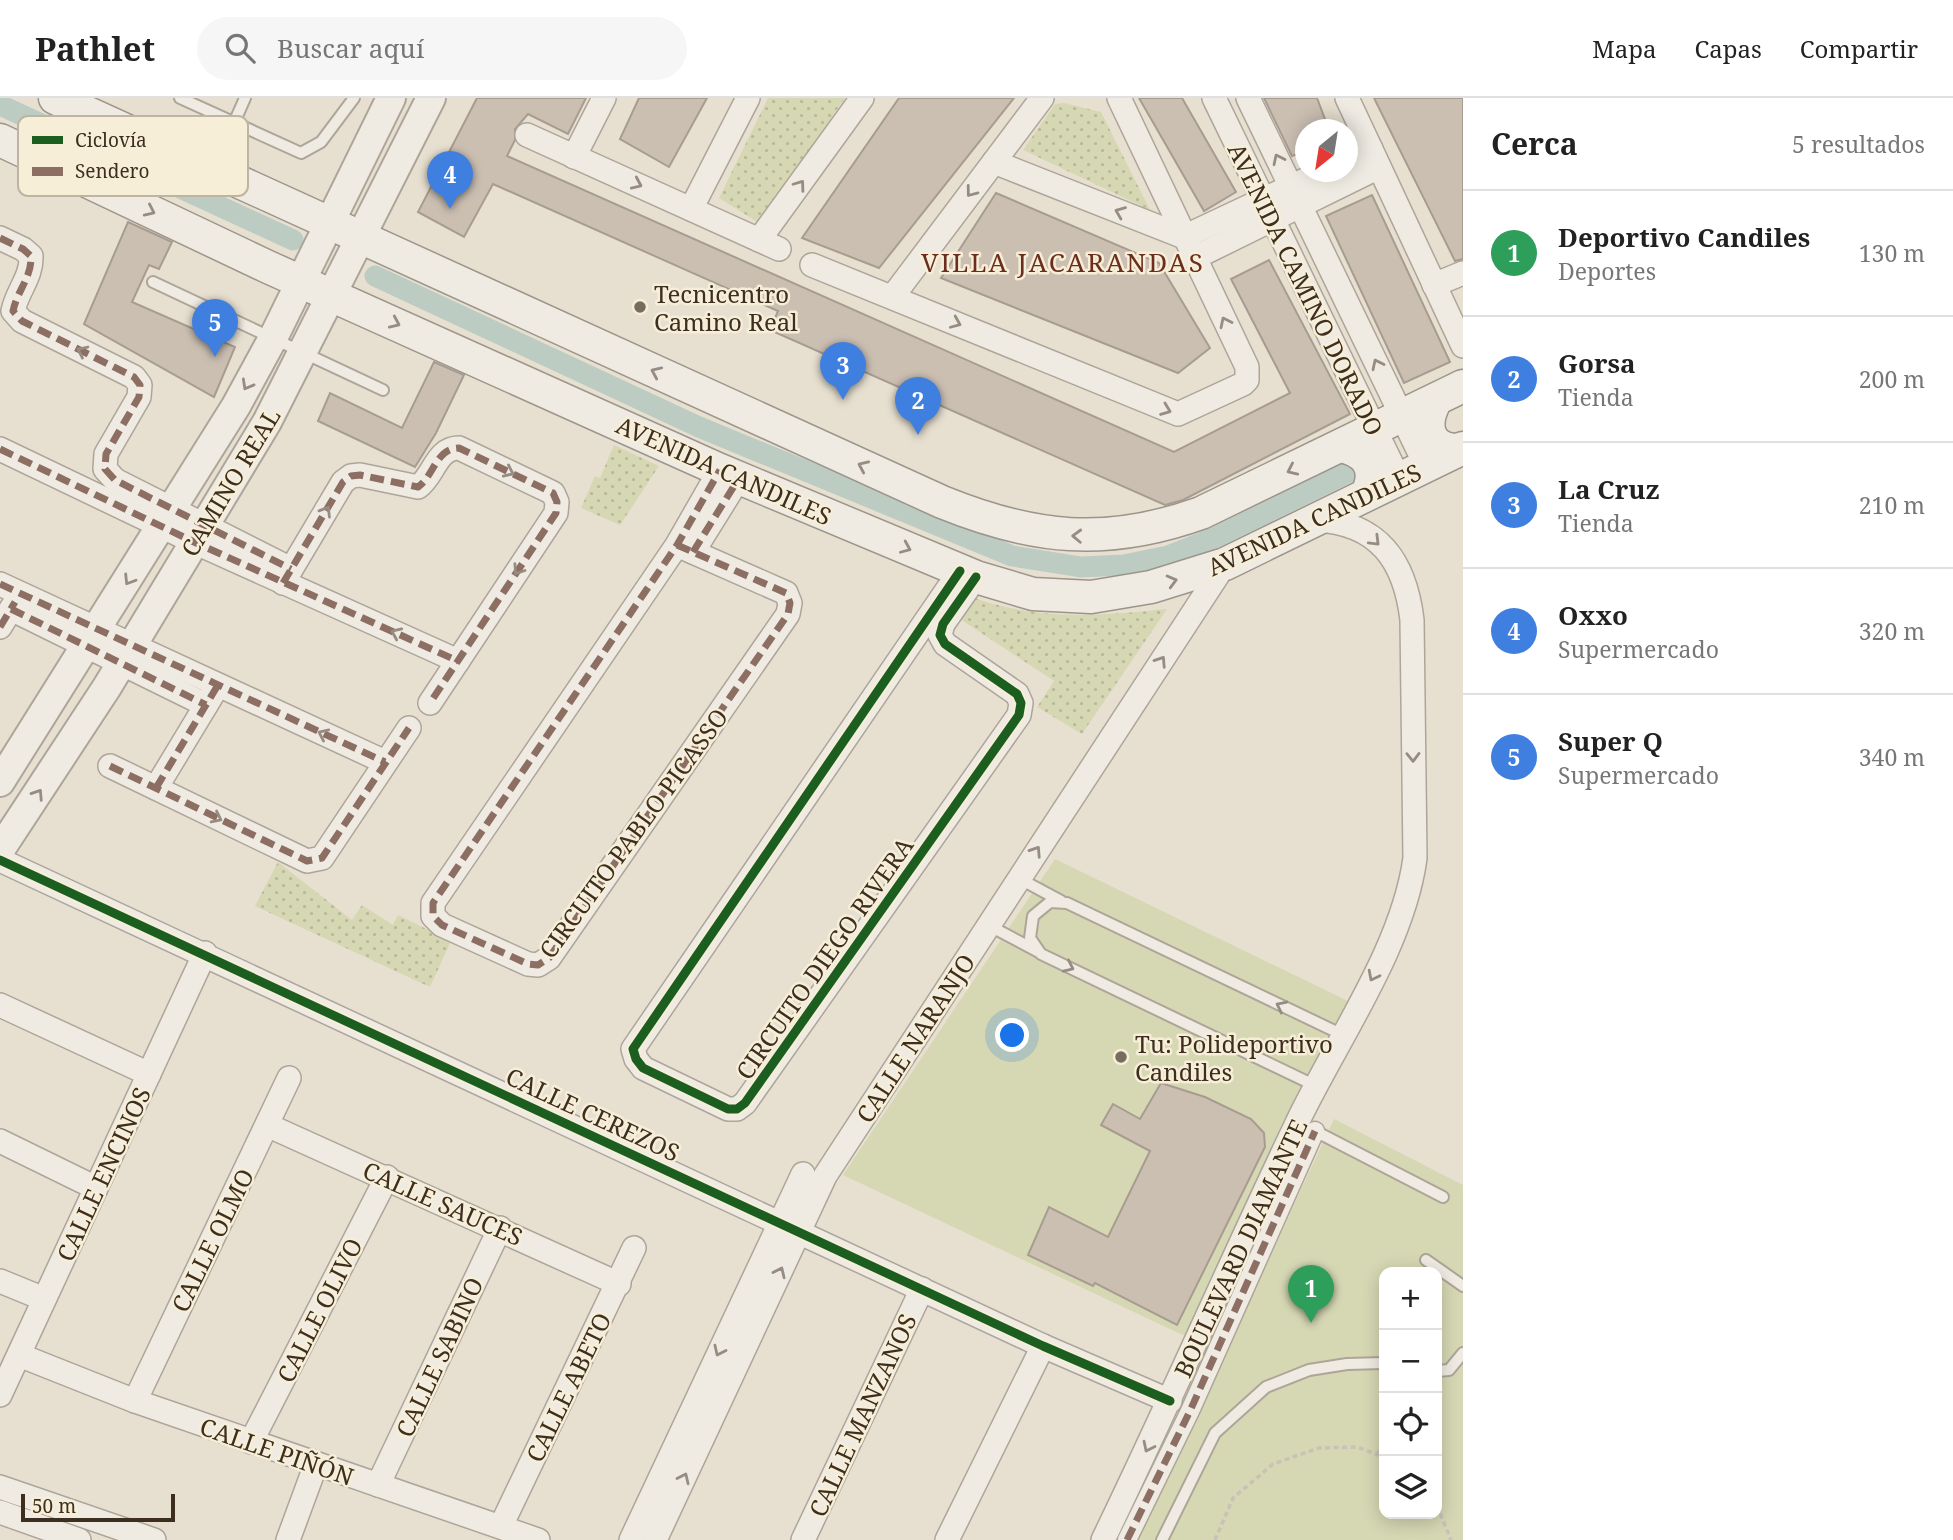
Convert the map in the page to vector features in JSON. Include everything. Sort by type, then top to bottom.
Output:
[{"type":"main road","points":[[55,98],[94,116]]},
{"type":"main road","name":"AVENIDA CANDILES","points":[[0,140],[18,148]]},
{"type":"main road","points":[[248,187],[942,502],[990,522],[1042,533],[1119,535],[1163,527],[1201,513],[1341,446],[1375,434],[1449,393]]},
{"type":"main road","name":"AVENIDA CANDILES","points":[[120,196],[729,474],[968,574],[1033,594],[1091,597],[1151,587],[1225,564],[1367,494],[1410,468],[1461,449]]},
{"type":"main road","points":[[1449,393],[1428,416],[1428,432],[1434,442],[1443,448],[1461,449]]},
{"type":"main road","points":[[1341,446],[1361,453],[1369,461],[1373,480],[1367,494]]},
{"type":"street","name":"CAMINO REAL","points":[[0,782],[168,519],[273,338],[391,98]]},
{"type":"street","name":"CAMINO REAL","points":[[0,850],[126,654],[267,422],[431,98]]},
{"type":"street","points":[[574,157],[604,98]]},
{"type":"street","points":[[691,209],[748,98]]},
{"type":"street","points":[[527,135],[769,244],[862,98]]},
{"type":"street","points":[[893,296],[1042,98]]},
{"type":"street","points":[[812,264],[1171,412],[1185,413],[1243,384],[1248,373],[1119,98]]},
{"type":"street","name":"AVENIDA CAMINO DORADO","points":[[1214,98],[1375,434],[1410,468]]},
{"type":"street","name":"AVENIDA CAMINO DORADO","points":[[1248,98],[1404,420],[1410,468]]},
{"type":"street","points":[[1347,98],[1463,346]]},
{"type":"street","points":[[993,162],[1184,237],[1268,209],[1375,158]]},
{"type":"street","points":[[1358,159],[1375,158]]},
{"type":"street","points":[[1296,196],[1311,182]]},
{"type":"street","points":[[1194,258],[1268,209]]},
{"type":"street","points":[[0,239],[23,248],[31,256],[32,269],[15,299],[13,311],[22,321],[134,377],[140,385],[139,397],[106,454],[106,469],[115,480],[168,519]]},
{"type":"street","points":[[1434,285],[1463,273]]},
{"type":"street","points":[[287,576],[343,482],[351,476],[360,475],[418,487],[443,453],[450,448],[459,448],[553,493],[557,502],[556,513],[430,703]]},
{"type":"street","points":[[0,449],[168,519],[458,661]]},
{"type":"street","name":"CIRCUITO PABLO PICASSO","points":[[685,548],[786,593],[790,603],[788,614],[549,958],[538,965],[528,964],[442,925],[433,916],[433,903],[685,548],[729,474]]},
{"type":"street","name":"BOULEVARD DIAMANTE","points":[[1127,1540],[1190,1411],[1307,1126],[1316,1086],[1394,934],[1411,891],[1415,858],[1412,620],[1408,589],[1403,573],[1372,536],[1356,526],[1340,521],[1313,520]]},
{"type":"street","name":"CALLE NARANJO","points":[[631,1540],[789,1227],[1225,564]]},
{"type":"street","name":"CIRCUITO DIEGO RIVERA","points":[[968,574],[940,635],[945,644],[1017,694],[1021,702],[1019,715],[746,1103],[737,1109],[728,1109],[643,1068],[636,1059],[634,1049],[968,574]]},
{"type":"street","points":[[8,603],[126,654],[218,685],[386,762]]},
{"type":"street","points":[[126,654],[206,705]]},
{"type":"street","points":[[156,788],[218,685]]},
{"type":"street","points":[[110,766],[307,861],[315,862],[321,858],[409,727]]},
{"type":"street","name":"CALLE CEREZOS","points":[[0,860],[205,953],[1043,1346],[1170,1401]]},
{"type":"street","name":"CALLE ENCINOS","points":[[0,1395],[205,953]]},
{"type":"street","points":[[0,1005],[149,1074]]},
{"type":"street","name":"CALLE OLMO","points":[[135,1401],[289,1078]]},
{"type":"street","name":"CALLE SAUCES","points":[[267,1125],[619,1283]]},
{"type":"street","name":"BOULEVARD DIAMANTE","points":[[1104,1540],[1307,1126]]},
{"type":"street","points":[[0,1141],[96,1188]]},
{"type":"street","name":"CALLE NARANJO","points":[[655,1540],[789,1227],[803,1174]]},
{"type":"street","name":"CALLE OLIVO","points":[[251,1442],[387,1177]]},
{"type":"street","name":"CALLE SABINO","points":[[378,1485],[500,1228]]},
{"type":"street","name":"CALLE ABETO","points":[[501,1526],[635,1248]]},
{"type":"street","points":[[0,1281],[44,1299]]},
{"type":"street","name":"CALLE MANZANOS","points":[[803,1540],[922,1289]]},
{"type":"street","points":[[947,1540],[1043,1346]]},
{"type":"street","name":"CALLE PIÑÓN","points":[[19,1355],[135,1401],[538,1540]]},
{"type":"street","points":[[288,1540],[316,1464]]},
{"type":"street","points":[[0,1487],[154,1540]]},
{"type":"street","points":[[0,1512],[79,1540]]},
{"type":"lane","points":[[180,98],[219,116]]},
{"type":"lane","points":[[237,116],[245,98]]},
{"type":"lane","points":[[248,129],[301,153],[321,142],[354,98]]},
{"type":"lane","points":[[153,282],[383,390]]},
{"type":"lane","points":[[1018,878],[1343,1035]]},
{"type":"lane","points":[[1041,954],[1030,937],[1032,916],[1050,902],[1067,903]]},
{"type":"lane","points":[[988,925],[1041,954],[1316,1086]]},
{"type":"lane","points":[[1307,1126],[1443,1197]]},
{"type":"lane","points":[[1426,1260],[1463,1286]]},
{"type":"lane","points":[[1442,1371],[1449,1370],[1463,1353]]},
{"type":"lane","points":[[1162,1540],[1215,1433],[1266,1387],[1309,1370],[1347,1364],[1379,1363]]},
{"type":"path","points":[[1215,1540],[1233,1498],[1273,1464],[1319,1448],[1357,1447],[1382,1456]]},
{"type":"path","points":[[1377,1454],[1379,1449]]},
{"type":"path","points":[[1442,1518],[1451,1540]]},
{"type":"green space","points":[[768,98],[845,98],[759,223],[719,198]]},
{"type":"green space","points":[[1064,103],[1101,112],[1150,210],[1023,150],[1055,104]]},
{"type":"green space","points":[[614,445],[659,466],[620,525],[581,508],[595,476],[600,478]]},
{"type":"green space","points":[[969,596],[1018,610],[1042,613],[1091,615],[1167,609],[1082,734],[1037,707],[1054,681],[957,617]]},
{"type":"green space","name":"Tu: Polideportivo Candiles","points":[[1055,859],[1348,1001],[1189,1338],[843,1175]]},
{"type":"green space","points":[[278,862],[352,920],[362,905],[393,925],[398,915],[451,941],[430,987],[255,906]]},
{"type":"green space","points":[[1334,1119],[1463,1185],[1463,1540],[1137,1540]]},
{"type":"building","points":[[477,98],[586,98],[568,134],[528,114],[515,129],[515,140],[507,156],[1174,452],[1290,393],[1231,279],[1269,260],[1350,414],[1183,500],[1165,505],[770,330],[778,311],[493,184],[464,237],[418,212]]},
{"type":"building","points":[[639,98],[707,98],[669,167],[620,139]]},
{"type":"building","points":[[899,98],[1014,98],[879,268],[802,238]]},
{"type":"building","points":[[1139,98],[1182,98],[1236,192],[1204,211]]},
{"type":"building","points":[[1264,98],[1317,98],[1325,119],[1295,119],[1295,155],[1292,156]]},
{"type":"building","points":[[1374,98],[1463,98],[1463,259],[1455,261]]},
{"type":"building","points":[[996,193],[1159,263],[1210,348],[1178,373],[941,278]]},
{"type":"building","points":[[1372,195],[1450,362],[1404,383],[1326,216]]},
{"type":"building","points":[[128,222],[172,242],[159,269],[149,265],[132,302],[235,347],[214,397],[84,324]]},
{"type":"building","points":[[434,362],[464,375],[436,433],[415,467],[318,421],[330,393],[402,428]]},
{"type":"building","points":[[1161,1083],[1205,1097],[1251,1119],[1264,1133],[1265,1147],[1177,1325],[1095,1283],[1093,1286],[1028,1255],[1049,1207],[1108,1237],[1150,1151],[1101,1125],[1113,1104],[1140,1119]]},
{"type":"waterway","points":[[0,105],[24,116]]},
{"type":"waterway","points":[[198,196],[293,240]]},
{"type":"waterway","points":[[375,276],[699,427],[1012,556],[1081,567],[1124,565],[1168,556],[1216,537],[1349,472]]},
{"type":"marked path","points":[[0,238],[31,256],[29,271],[13,311],[22,321],[134,377],[140,385],[139,397],[106,454],[105,469],[115,480],[291,569]]},
{"type":"marked path","points":[[283,583],[343,482],[351,476],[360,475],[418,487],[440,457],[451,449],[459,448],[553,493],[557,502],[556,513],[430,703]]},
{"type":"marked path","points":[[0,449],[194,542],[458,661]]},
{"type":"marked path","points":[[677,545],[786,593],[790,603],[788,614],[549,958],[538,965],[528,964],[442,925],[433,916],[433,903],[677,545],[720,470]]},
{"type":"marked path","points":[[693,552],[739,478]]},
{"type":"marked path","points":[[0,584],[385,762]]},
{"type":"marked path","points":[[0,627],[15,602]]},
{"type":"marked path","points":[[11,609],[206,705]]},
{"type":"marked path","points":[[156,788],[218,685]]},
{"type":"marked path","points":[[110,766],[307,861],[322,858],[409,728]]},
{"type":"marked path","points":[[1127,1540],[1190,1411],[1315,1131]]},
{"type":"cycle path","points":[[960,571],[633,1049],[643,1068],[728,1109],[737,1109],[745,1103],[1019,715],[1021,703],[1017,694],[945,644],[940,635],[943,624],[976,577]]},
{"type":"cycle path","points":[[0,860],[1043,1346],[1170,1401]]},
{"type":"place","name":"Oxxo","points":[[450,209]]},
{"type":"place","name":"Tecnicentro Camino Real","points":[[640,307]]},
{"type":"place","name":"Super Q","points":[[215,357]]},
{"type":"place","name":"La Cruz","points":[[843,400]]},
{"type":"place","name":"Gorsa","points":[[918,435]]},
{"type":"place","name":"Tu: Polideportivo Candiles","points":[[1121,1057]]},
{"type":"place","name":"Deportivo Candiles","points":[[1311,1323]]},
{"type":"district","name":"VILLA JACARANDAS","points":[[1063,262]]}]
